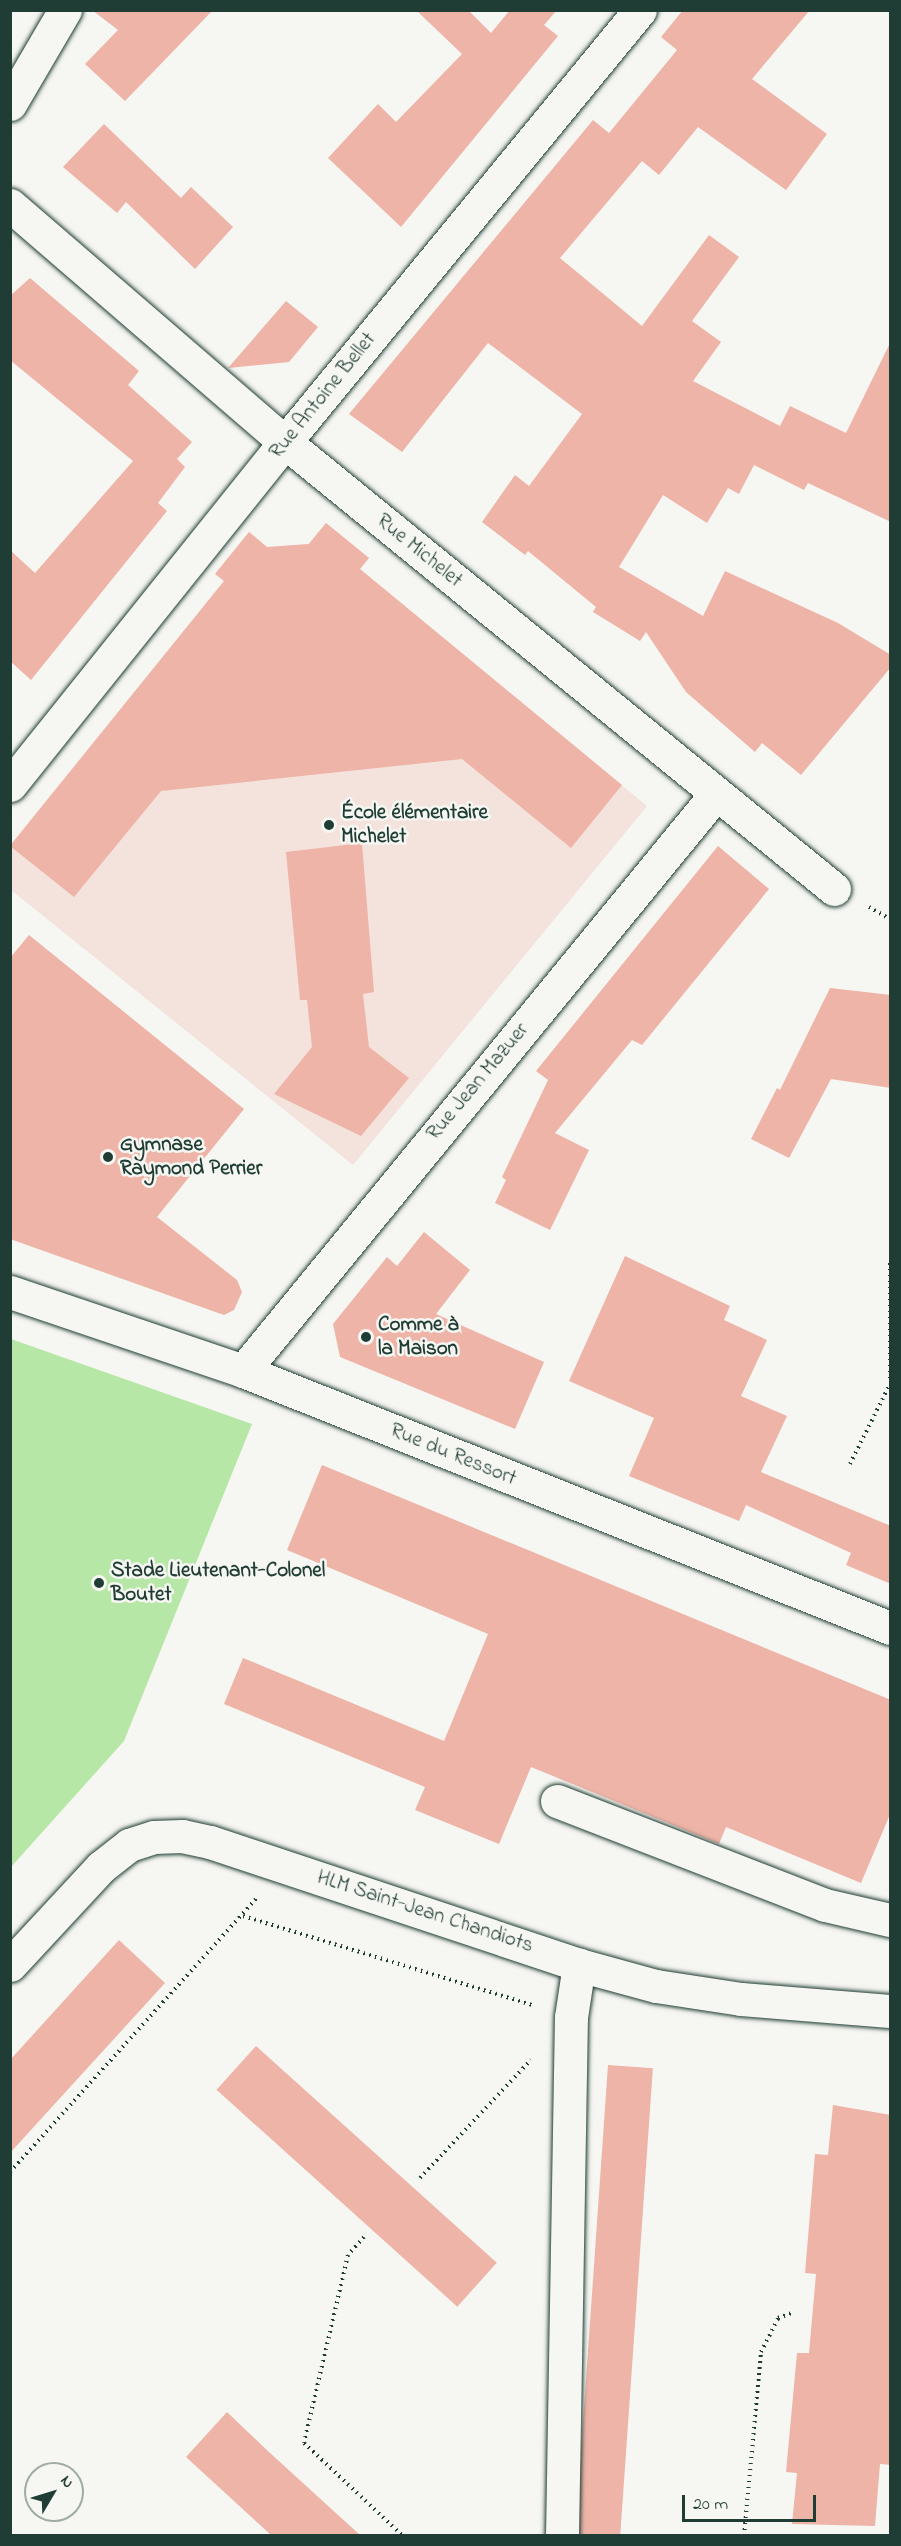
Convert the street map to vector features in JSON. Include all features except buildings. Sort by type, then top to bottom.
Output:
[{"type":"street","name":"Rue Antoine Bellet","points":[[10,785],[285,442],[640,10]]},
{"type":"street","points":[[10,104],[63,11]]},
{"type":"street","name":"Rue Michelet","points":[[10,205],[285,442],[834,889]]},
{"type":"street","name":"Rue Jean Mazuer","points":[[243,1371],[716,794]]},
{"type":"street","name":"Rue du Ressort","points":[[10,1292],[243,1371],[891,1628]]},
{"type":"street","points":[[556,1801],[825,1905],[891,1920]]},
{"type":"street","name":"HLM Saint-Jean Chandiots","points":[[10,1965],[102,1866],[129,1845],[154,1837],[182,1836],[284,1865],[579,1965],[656,1986],[719,1996],[891,2011]]},
{"type":"street","points":[[562,2535],[571,2017],[579,1965]]},
{"type":"path","points":[[891,1263],[891,1379]]},
{"type":"path","points":[[850,1464],[891,1384]]},
{"type":"path","points":[[10,2172],[243,1916],[284,1865]]},
{"type":"path","points":[[243,1916],[571,2017],[420,2178]]},
{"type":"path","points":[[364,2237],[348,2255],[304,2443],[403,2535]]},
{"type":"path","points":[[744,2535],[761,2352],[778,2318],[792,2313]]},
{"type":"shaded area","name":"École élémentaire Michelet","points":[[326,523],[369,558],[360,569],[647,806],[353,1165],[11,890],[10,845],[224,581],[215,574],[249,532],[267,547],[308,544]]},
{"type":"green space","name":"Stade Lieutenant-Colonel Boutet","points":[[11,1339],[252,1424],[124,1741],[11,1867]]},
{"type":"place","name":"École élémentaire Michelet","points":[[329,825]]},
{"type":"place","name":"Gymnase Raymond Perrier","points":[[108,1157]]},
{"type":"place","name":"Comme à la Maison","points":[[366,1337]]},
{"type":"place","name":"Stade Lieutenant-Colonel Boutet","points":[[99,1583]]}]
